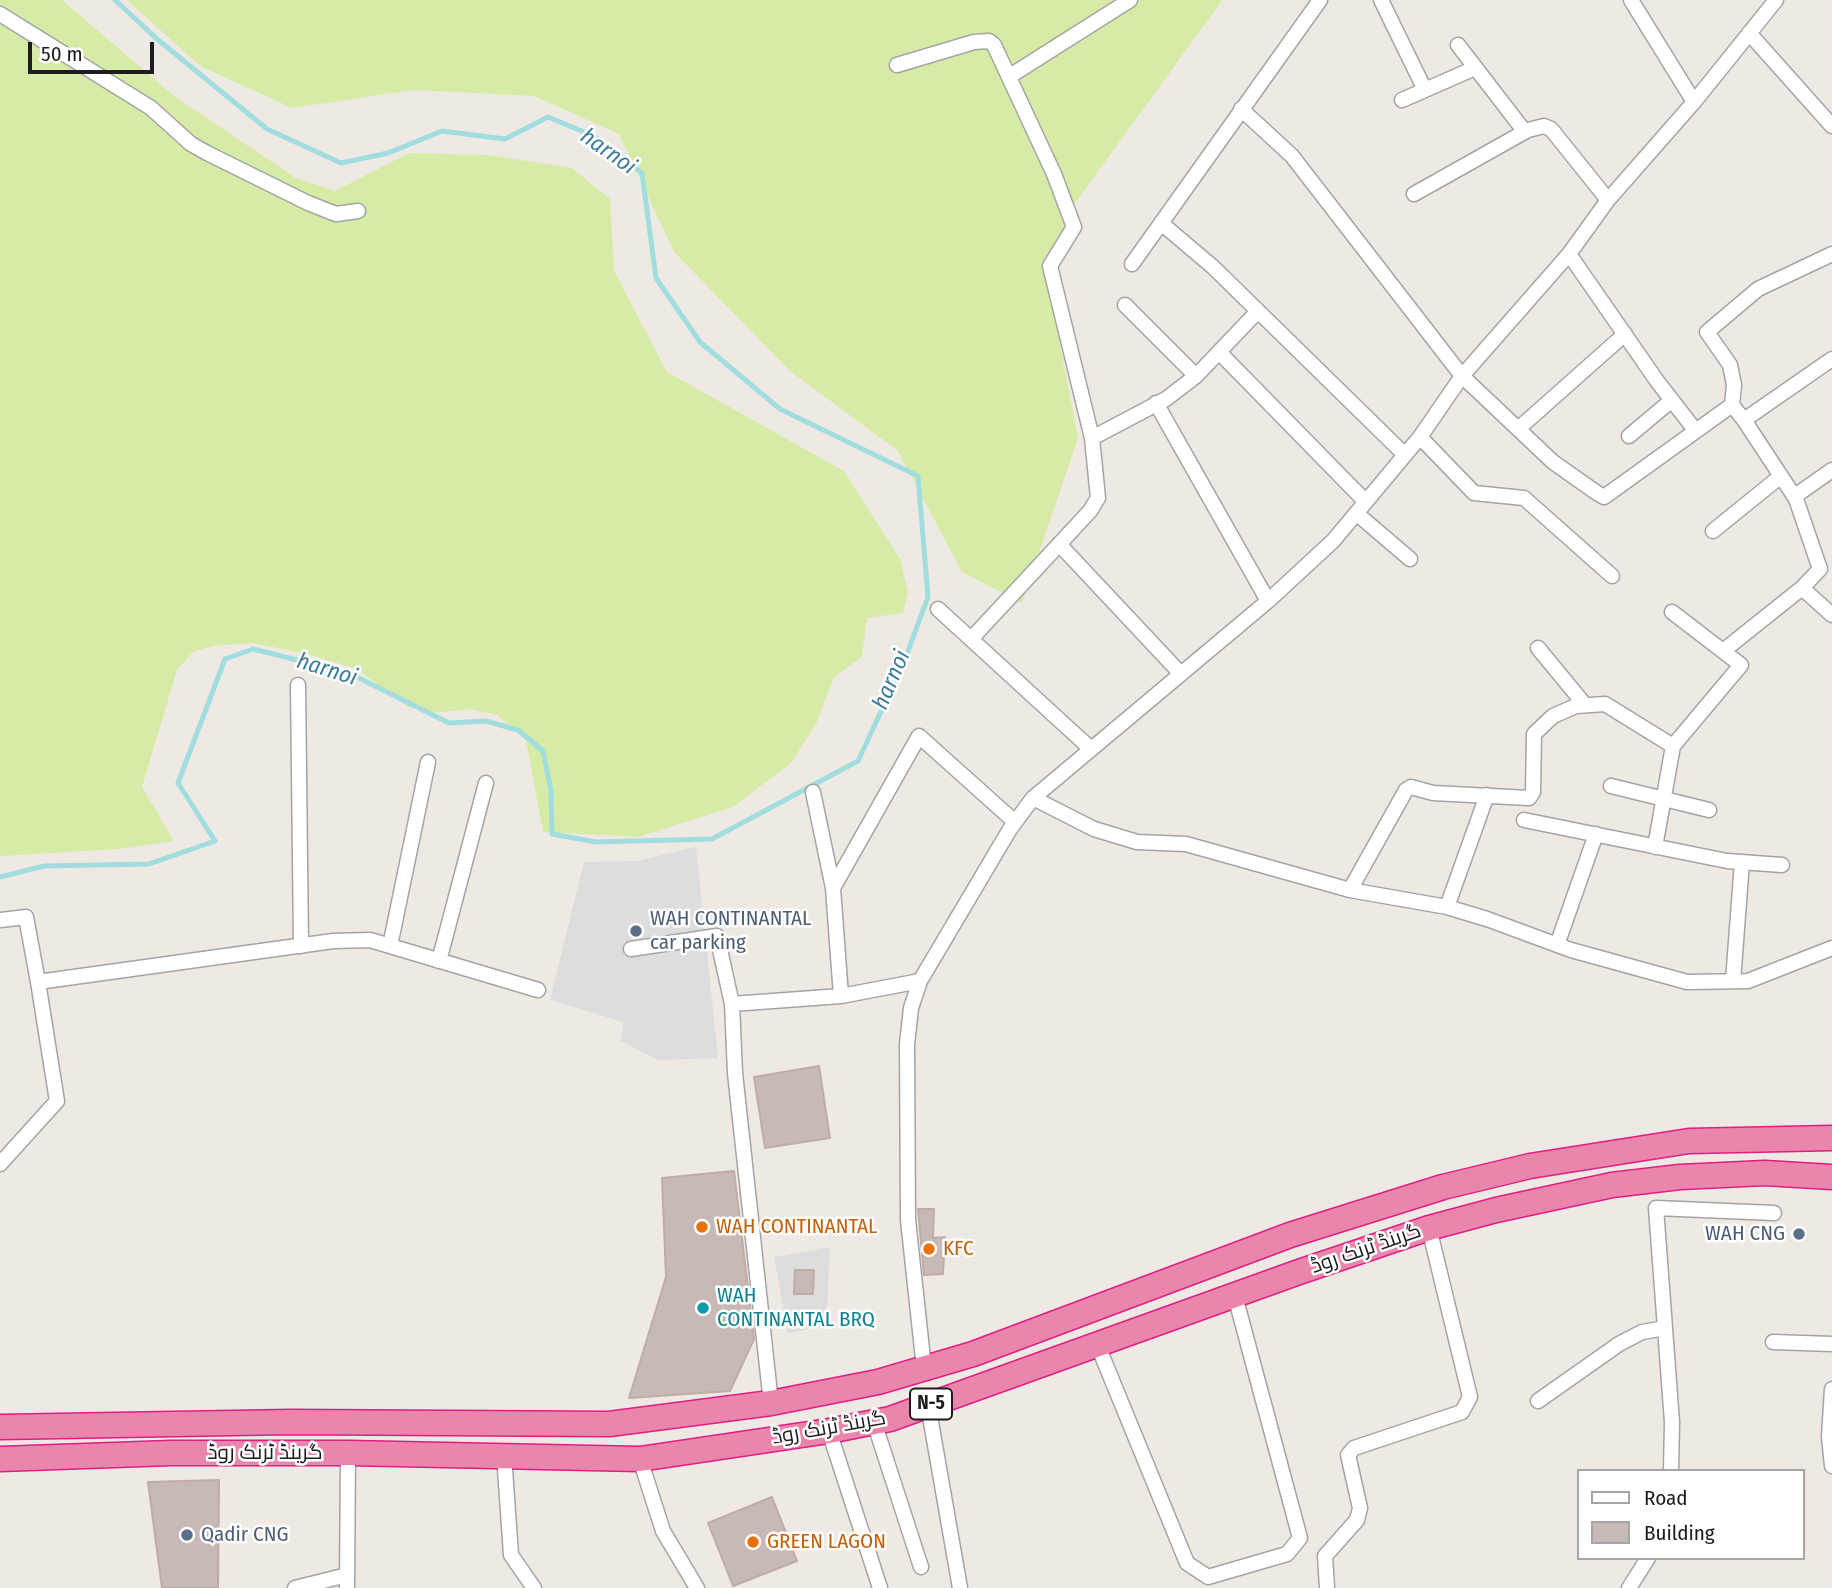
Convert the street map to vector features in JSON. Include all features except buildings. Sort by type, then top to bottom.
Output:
[{"type":"highway","name":"گرینڈ ٹرنک روڈ","points":[[0,1427],[291,1422],[609,1424],[771,1404],[878,1382],[973,1354],[1290,1235],[1443,1187],[1530,1166],[1654,1145],[1743,1138],[1832,1138]]},
{"type":"highway","name":"گرینڈ ٹرنک روڈ","points":[[0,1459],[171,1453],[348,1453],[640,1459],[829,1431],[882,1420],[928,1405],[1429,1228],[1549,1197],[1612,1185],[1680,1177],[1765,1173],[1832,1177]]},
{"type":"highway","points":[[878,1382],[882,1420]]},
{"type":"street","points":[[1010,76],[1130,0]]},
{"type":"street","points":[[1381,0],[1424,88]]},
{"type":"street","points":[[1631,0],[1694,103]]},
{"type":"street","points":[[924,1368],[908,1220],[907,1066],[911,1008],[920,981],[1015,822],[1033,798],[1268,601],[1333,541],[1420,437],[1462,376],[1569,254],[1608,200],[1694,103],[1776,0]]},
{"type":"street","points":[[1132,264],[1314,3]]},
{"type":"street","points":[[0,15],[151,108],[191,144],[207,153],[336,214],[358,211]]},
{"type":"street","points":[[1749,33],[1832,126]]},
{"type":"street","points":[[897,65],[974,42],[989,41],[1010,76],[1054,174],[1074,228],[1050,266],[1091,438],[1098,498],[972,638]]},
{"type":"street","points":[[1458,45],[1525,132]]},
{"type":"street","points":[[1402,100],[1424,88],[1475,68]]},
{"type":"street","points":[[1241,109],[1292,156],[1462,376],[1553,462],[1604,497],[1732,405]]},
{"type":"street","points":[[1414,194],[1525,132],[1544,126],[1551,129],[1608,200]]},
{"type":"street","points":[[1161,223],[1258,311],[1404,454]]},
{"type":"street","points":[[1569,254],[1695,430]]},
{"type":"street","points":[[1723,651],[1802,588],[1820,569],[1795,496],[1732,405],[1734,385],[1730,365],[1707,332],[1758,289],[1832,254]]},
{"type":"street","points":[[1125,304],[1196,376]]},
{"type":"street","points":[[1091,438],[1156,403],[1196,376],[1258,311]]},
{"type":"street","points":[[1518,429],[1625,334]]},
{"type":"street","points":[[1220,353],[1410,559]]},
{"type":"street","points":[[1744,420],[1832,359]]},
{"type":"street","points":[[1629,436],[1672,400]]},
{"type":"street","points":[[1156,403],[1268,601]]},
{"type":"street","points":[[1420,437],[1474,494],[1524,498],[1612,576]]},
{"type":"street","points":[[1795,496],[1832,470]]},
{"type":"street","points":[[1713,531],[1781,476]]},
{"type":"street","points":[[1059,544],[1181,674]]},
{"type":"street","points":[[1802,588],[1832,615]]},
{"type":"street","points":[[939,609],[1091,749]]},
{"type":"street","points":[[1656,847],[1673,746],[1741,665],[1672,612]]},
{"type":"street","points":[[1538,648],[1585,705]]},
{"type":"street","points":[[298,685],[300,946]]},
{"type":"street","points":[[1350,890],[1406,790],[1411,787],[1433,793],[1529,798],[1533,792],[1534,734],[1553,716],[1585,705],[1605,704],[1673,746]]},
{"type":"street","points":[[833,888],[919,736],[1015,822]]},
{"type":"street","points":[[390,946],[428,762]]},
{"type":"street","points":[[439,961],[486,783]]},
{"type":"street","points":[[1611,786],[1709,810]]},
{"type":"street","points":[[813,792],[833,888],[841,996]]},
{"type":"street","points":[[1447,907],[1487,795]]},
{"type":"street","points":[[1033,798],[1094,829],[1137,842],[1186,844],[1350,890],[1447,907],[1557,945],[1686,982],[1748,981],[1832,948]]},
{"type":"street","points":[[1524,820],[1656,847],[1742,862],[1782,865]]},
{"type":"street","points":[[1557,945],[1596,834]]},
{"type":"street","points":[[1733,981],[1742,862]]},
{"type":"street","points":[[0,920],[26,917],[57,1101],[0,1164]]},
{"type":"street","points":[[631,949],[717,936],[732,1004],[735,1073],[771,1404]]},
{"type":"street","points":[[38,982],[300,946],[370,940],[538,990]]},
{"type":"street","points":[[732,1004],[841,996],[920,981]]},
{"type":"street","points":[[1671,1469],[1672,1422],[1656,1208],[1774,1213]]},
{"type":"street","points":[[1327,1588],[1325,1556],[1357,1520],[1360,1508],[1348,1455],[1354,1448],[1462,1412],[1471,1396],[1429,1228]]},
{"type":"street","points":[[1098,1346],[1187,1563],[1208,1577],[1287,1554],[1300,1538],[1235,1296]]},
{"type":"street","points":[[1538,1401],[1619,1345],[1642,1332],[1665,1328]]},
{"type":"street","points":[[1773,1342],[1832,1344]]},
{"type":"street","points":[[1832,1389],[1829,1437],[1832,1466]]},
{"type":"street","points":[[928,1405],[960,1588]]},
{"type":"street","points":[[882,1420],[921,1567]]},
{"type":"street","points":[[829,1431],[880,1588]]},
{"type":"street","points":[[295,1588],[347,1582],[348,1453]]},
{"type":"street","points":[[504,1455],[511,1555],[534,1588]]},
{"type":"street","points":[[640,1459],[663,1531],[697,1588]]},
{"type":"street","points":[[1629,1588],[1647,1560]]},
{"type":"green space","points":[[0,0],[62,0],[174,96],[296,178],[335,191],[409,153],[488,155],[572,168],[610,199],[614,271],[667,372],[844,471],[900,559],[908,592],[903,613],[867,618],[862,657],[834,677],[816,724],[791,763],[733,807],[638,837],[543,832],[526,740],[497,715],[470,709],[433,713],[408,707],[357,669],[304,653],[252,643],[213,646],[194,651],[177,670],[142,787],[174,841],[119,849],[0,856]]},
{"type":"green space","points":[[127,0],[1221,2],[1070,210],[1052,303],[1078,438],[1022,603],[962,572],[898,451],[790,371],[674,252],[619,134],[534,96],[413,90],[292,108],[200,66]]},
{"type":"shaded area","name":"WAH CONTINANTAL car parking","points":[[696,847],[718,1058],[658,1060],[621,1041],[623,1022],[550,1000],[584,862],[637,861]]},
{"type":"shaded area","points":[[830,1247],[826,1326],[788,1333],[774,1257]]},
{"type":"waterway","name":"harnoi","points":[[0,877],[44,866],[149,864],[215,841],[178,783],[225,659],[253,649],[349,673],[449,723],[486,721],[518,730],[543,751],[551,790],[552,834],[596,842],[712,839],[858,761],[904,662],[928,597],[918,476],[780,409],[700,342],[656,278],[642,173],[596,137],[548,117],[505,139],[442,131],[388,153],[341,163],[267,129],[157,39],[115,0]]},
{"type":"place","name":"WAH CONTINANTAL car parking","points":[[636,931]]},
{"type":"place","name":"WAH CONTINANTAL","points":[[702,1227]]},
{"type":"place","name":"WAH CNG","points":[[1799,1234]]},
{"type":"place","name":"KFC","points":[[929,1249]]},
{"type":"place","name":"WAH CONTINANTAL BRQ","points":[[703,1308]]},
{"type":"place","name":"Qadir CNG","points":[[187,1535]]},
{"type":"place","name":"GREEN LAGON","points":[[753,1542]]}]
